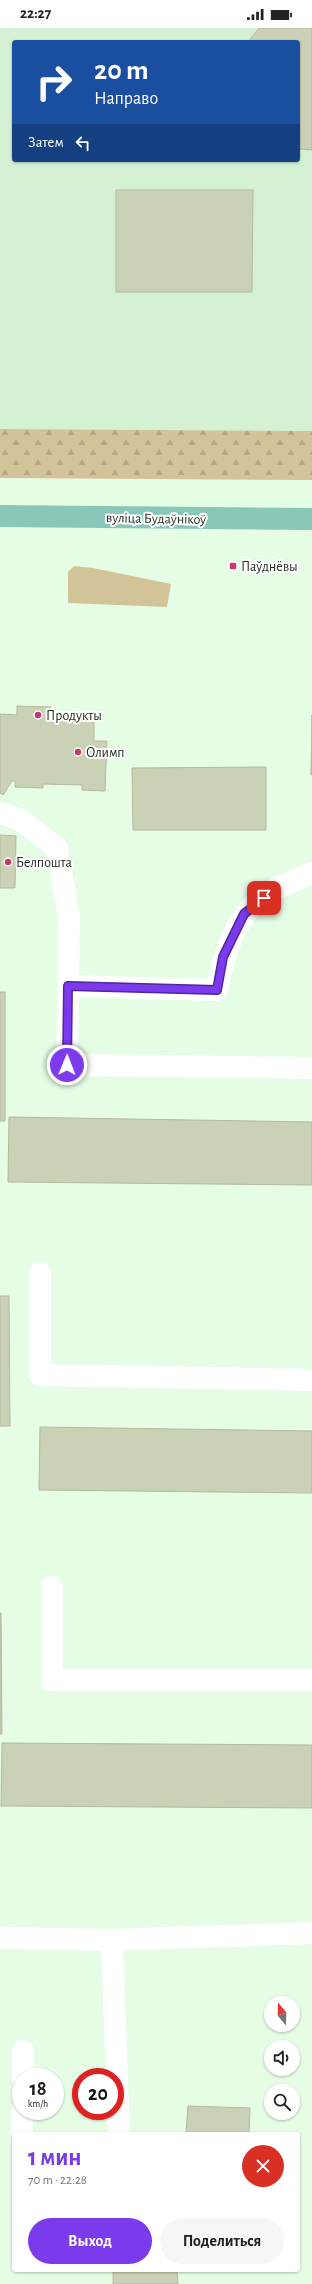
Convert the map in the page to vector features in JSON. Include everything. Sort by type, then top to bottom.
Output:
[{"type":"main road","name":"вуліца Будаўнікоў","points":[[0,516],[312,519]]},
{"type":"lane","points":[[0,813],[19,819],[57,848],[69,917],[67,1065],[312,1068]]},
{"type":"lane","points":[[68,986],[217,990],[223,957],[244,914],[274,890],[312,874]]},
{"type":"lane","points":[[40,1273],[40,1375],[312,1380]]},
{"type":"lane","points":[[52,1588],[52,1680],[312,1680]]},
{"type":"lane","points":[[0,1938],[112,1940],[312,1933]]},
{"type":"lane","points":[[112,1940],[119,2132]]},
{"type":"lane","points":[[22,2068],[23,2051]]},
{"type":"lane","points":[[22,2120],[22,2132]]},
{"type":"shaded area","points":[[0,28],[312,28],[312,456],[0,453]]},
{"type":"green space","points":[[0,429],[312,431],[312,480],[0,478]]},
{"type":"green space","points":[[74,566],[93,568],[171,584],[167,607],[68,603],[68,572]]},
{"type":"building","points":[[259,28],[312,28],[312,150],[300,149],[300,40],[250,40]]},
{"type":"building","points":[[116,190],[253,190],[252,292],[116,292]]},
{"type":"building","points":[[17,706],[51,707],[50,716],[94,717],[94,741],[107,741],[105,791],[82,790],[82,785],[43,784],[43,788],[15,787],[15,781],[12,781],[3,795],[0,793],[0,714],[17,715]]},
{"type":"building","points":[[312,715],[312,775],[311,775]]},
{"type":"building","points":[[266,767],[266,830],[133,830],[132,768]]},
{"type":"building","name":"Белпошта","points":[[0,835],[16,836],[15,888],[0,888]]},
{"type":"building","points":[[0,992],[5,992],[5,1121],[0,1121]]},
{"type":"building","points":[[9,1117],[312,1122],[312,1185],[8,1182]]},
{"type":"building","points":[[0,1296],[9,1296],[10,1426],[0,1426]]},
{"type":"building","points":[[40,1427],[312,1431],[312,1493],[39,1490]]},
{"type":"building","points":[[1,1613],[2,1734],[0,1734]]},
{"type":"building","points":[[2,1743],[312,1745],[312,1808],[1,1806]]},
{"type":"building","points":[[188,2106],[250,2108],[249,2132],[186,2132]]},
{"type":"building","points":[[113,2272],[177,2272],[178,2284],[113,2284]]},
{"type":"place","name":"Паўднёвы","points":[[233,566]]},
{"type":"place","name":"Продукты","points":[[38,715]]},
{"type":"place","name":"Олимп","points":[[78,752]]},
{"type":"place","name":"Белпошта","points":[[8,862]]},
{"type":"route","points":[[67,1065],[68,986],[217,990],[223,957],[244,914],[264,898]]}]
